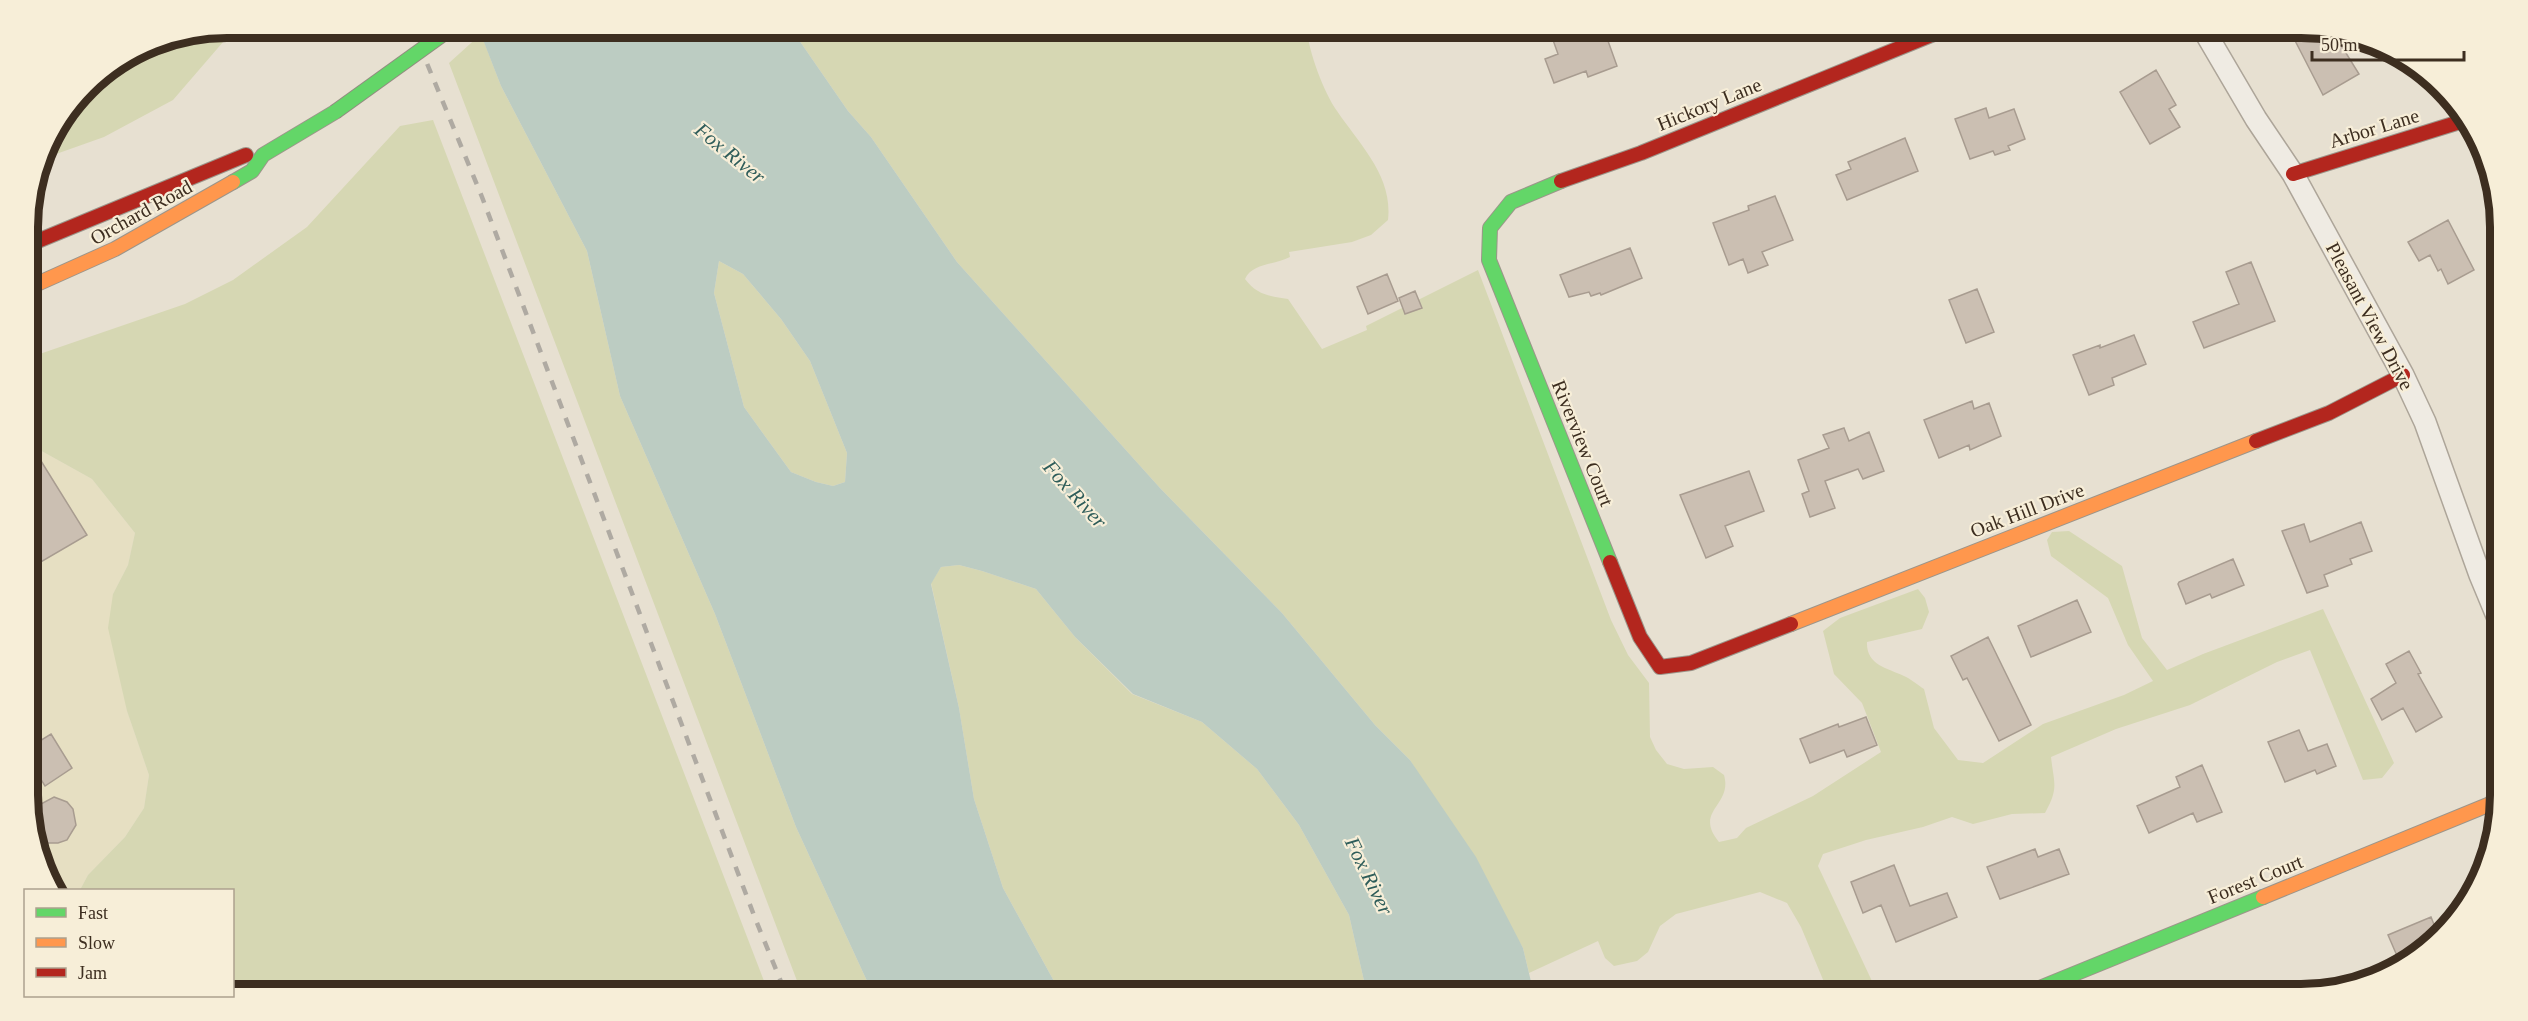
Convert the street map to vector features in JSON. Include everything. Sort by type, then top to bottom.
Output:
[{"type":"street","name":"Orchard Road","points":[[38,284],[74,270],[149,232],[252,171],[263,155],[335,112],[438,38]]},
{"type":"street","name":"Hickory Lane","points":[[1490,228],[1511,202],[1537,190],[1641,153],[1925,38]]},
{"type":"street","name":"Pleasant View Drive","points":[[2208,38],[2256,119],[2293,174],[2403,375],[2425,422],[2490,599]]},
{"type":"street","name":"Arbor Lane","points":[[2293,174],[2459,122]]},
{"type":"street","name":"Orchard Road","points":[[38,241],[138,202],[242,155],[263,155]]},
{"type":"street","name":"Riverview Court","points":[[1490,228],[1489,260],[1640,637],[1660,667]]},
{"type":"street","name":"Oak Hill Drive","points":[[1660,667],[1691,663],[2329,413],[2403,375]]},
{"type":"street","name":"Forest Court","points":[[2052,983],[2490,804]]},
{"type":"shaded area","points":[[38,449],[92,479],[135,533],[128,565],[113,594],[127,711],[149,775],[144,808],[125,837],[88,875],[81,889],[63,889],[48,855],[39,819]]},
{"type":"green space","points":[[227,38],[173,100],[104,137],[51,156],[63,132],[77,112],[93,93],[122,69],[166,48],[190,41]]},
{"type":"green space","points":[[477,38],[483,38],[501,86],[587,251],[620,396],[715,614],[796,827],[868,984],[798,984],[449,63]]},
{"type":"green space","points":[[798,38],[1308,38],[1327,94],[1380,175],[1388,204],[1388,220],[1371,235],[1352,242],[1289,252],[1290,257],[1258,267],[1245,279],[1259,292],[1288,299],[1322,349],[1367,330],[1366,326],[1478,270],[1611,620],[1628,655],[1649,683],[1650,737],[1656,750],[1667,764],[1684,769],[1713,767],[1724,775],[1723,794],[1710,822],[1712,831],[1719,842],[1737,838],[1746,828],[1813,796],[1881,752],[1862,703],[1834,674],[1823,631],[1840,618],[1918,589],[1925,598],[1929,612],[1922,629],[1867,642],[1868,650],[1870,656],[1879,665],[1907,677],[1924,689],[1934,728],[1958,760],[1983,763],[2043,724],[2124,695],[2153,681],[2128,645],[2108,598],[2051,556],[2047,540],[2052,532],[2069,531],[2122,566],[2142,638],[2167,670],[2323,609],[2394,763],[2382,778],[2363,780],[2310,650],[2277,662],[2190,705],[2116,729],[2051,757],[2054,791],[2045,813],[2012,814],[1973,824],[1952,817],[1823,854],[1818,866],[1873,983],[1825,983],[1801,927],[1787,903],[1760,892],[1676,914],[1660,926],[1648,952],[1637,961],[1614,966],[1605,958],[1598,941],[1529,973],[1523,948],[1410,760],[1375,725],[1282,613],[1160,488],[957,262],[871,137],[848,111]]},
{"type":"green space","points":[[433,120],[765,984],[234,984],[234,889],[81,889],[88,875],[125,837],[144,808],[149,775],[127,711],[108,628],[113,594],[128,565],[135,533],[92,479],[38,449],[38,355],[185,304],[233,280],[307,227],[400,126]]},
{"type":"green space","points":[[719,261],[743,274],[781,319],[810,361],[847,453],[845,482],[833,486],[791,472],[744,407],[714,293]]},
{"type":"green space","points":[[959,565],[1036,589],[1075,637],[1132,694],[1202,722],[1257,769],[1299,825],[1349,915],[1365,983],[1055,984],[1003,888],[974,799],[959,708],[931,583],[941,567]]},
{"type":"water","name":"Fox River","points":[[482,38],[798,38],[848,111],[871,137],[957,262],[1160,488],[1282,613],[1375,725],[1410,760],[1476,857],[1523,948],[1531,983],[1365,983],[1349,915],[1299,825],[1257,769],[1202,722],[1133,694],[1075,637],[1036,589],[959,565],[941,567],[931,584],[959,708],[974,799],[1003,888],[1055,984],[868,984],[796,827],[715,614],[620,396],[587,251],[501,86]],"holes":[[[719,261],[743,274],[781,319],[810,361],[847,453],[845,482],[833,486],[791,472],[744,407],[714,293]]]},
{"type":"building","points":[[1607,38],[1617,66],[1588,77],[1586,71],[1554,83],[1545,59],[1558,54],[1553,40]]},
{"type":"building","points":[[2294,38],[2339,41],[2359,74],[2323,95]]},
{"type":"building","points":[[2156,70],[2176,105],[2169,109],[2180,127],[2150,144],[2120,92]]},
{"type":"building","points":[[1986,108],[1989,118],[2014,109],[2025,139],[2008,146],[2010,150],[1995,155],[1993,151],[1970,159],[1955,119]]},
{"type":"building","points":[[1905,138],[1918,171],[1847,200],[1836,175],[1851,169],[1848,162]]},
{"type":"building","points":[[1775,196],[1793,240],[1762,252],[1768,265],[1748,273],[1743,259],[1729,265],[1713,223],[1749,210],[1748,206]]},
{"type":"building","points":[[2448,220],[2474,270],[2448,284],[2441,269],[2438,271],[2430,255],[2419,261],[2408,242]]},
{"type":"building","points":[[1630,248],[1642,278],[1601,295],[1600,293],[1591,296],[1589,292],[1569,297],[1560,275]]},
{"type":"building","points":[[2251,262],[2275,321],[2204,348],[2193,322],[2239,304],[2226,272]]},
{"type":"building","points":[[1387,274],[1398,301],[1368,314],[1357,287]]},
{"type":"building","points":[[1977,289],[1994,332],[1966,343],[1949,300]]},
{"type":"building","points":[[1415,291],[1422,308],[1405,314],[1399,298]]},
{"type":"building","points":[[2134,335],[2146,364],[2112,378],[2114,385],[2089,395],[2073,355]]},
{"type":"building","points":[[1972,401],[1974,409],[1989,403],[2001,436],[1970,450],[1969,445],[1939,458],[1924,420]]},
{"type":"building","points":[[1844,428],[1849,441],[1869,432],[1884,471],[1863,479],[1858,469],[1825,481],[1835,508],[1810,517],[1802,494],[1809,491],[1798,460],[1829,448],[1823,435]]},
{"type":"building","points":[[41,461],[87,535],[39,563],[38,561],[38,463]]},
{"type":"building","points":[[1749,471],[1764,511],[1725,526],[1733,546],[1706,558],[1680,495]]},
{"type":"building","points":[[2361,522],[2372,551],[2350,559],[2352,564],[2324,575],[2328,586],[2307,593],[2282,531],[2304,524],[2310,542]]},
{"type":"building","points":[[2233,559],[2244,585],[2212,598],[2210,594],[2186,604],[2179,582]]},
{"type":"building","points":[[2077,600],[2091,632],[2031,657],[2018,626]]},
{"type":"building","points":[[1988,637],[2031,725],[1999,741],[1967,678],[1963,680],[1951,656]]},
{"type":"building","points":[[2409,651],[2421,673],[2418,674],[2442,717],[2416,732],[2403,708],[2382,720],[2371,699],[2396,683],[2386,664]]},
{"type":"building","points":[[1866,717],[1877,745],[1847,757],[1844,750],[1810,763],[1800,739],[1838,724],[1839,727]]},
{"type":"building","points":[[2299,730],[2308,751],[2327,744],[2336,766],[2317,774],[2315,770],[2285,782],[2268,742]]},
{"type":"building","points":[[51,734],[72,768],[45,786],[38,775],[38,742]]},
{"type":"building","points":[[2202,765],[2222,812],[2197,822],[2193,813],[2149,833],[2137,806],[2180,787],[2176,777]]},
{"type":"building","points":[[54,797],[67,802],[73,809],[76,825],[67,840],[58,843],[47,843],[44,840],[39,819],[39,805]]},
{"type":"building","points":[[2035,849],[2038,857],[2059,849],[2069,874],[2000,899],[1987,867]]},
{"type":"building","points":[[1894,865],[1910,906],[1947,893],[1957,917],[1896,942],[1881,905],[1863,913],[1851,882]]},
{"type":"building","points":[[2431,917],[2435,928],[2398,957],[2388,935]]},
{"type":"railway","points":[[417,38],[482,197],[782,984]]},
{"type":"traffic: fast","points":[[335,112],[438,38]]},
{"type":"traffic: fast","points":[[233,182],[252,171],[263,155],[335,112]]},
{"type":"traffic: fast","points":[[1561,181],[1511,202],[1490,228],[1489,260],[1610,562]]},
{"type":"traffic: fast","points":[[2052,983],[2263,897]]},
{"type":"traffic: slow","points":[[38,284],[115,249],[233,182]]},
{"type":"traffic: slow","points":[[1791,624],[2256,441]]},
{"type":"traffic: slow","points":[[2263,897],[2490,804]]},
{"type":"traffic: jam","points":[[1561,181],[1641,153],[1924,38]]},
{"type":"traffic: jam","points":[[2293,174],[2459,122]]},
{"type":"traffic: jam","points":[[38,241],[246,155]]},
{"type":"traffic: jam","points":[[2256,441],[2329,413],[2403,375]]},
{"type":"traffic: jam","points":[[1610,562],[1640,637],[1660,667],[1691,663],[1791,624]]}]
